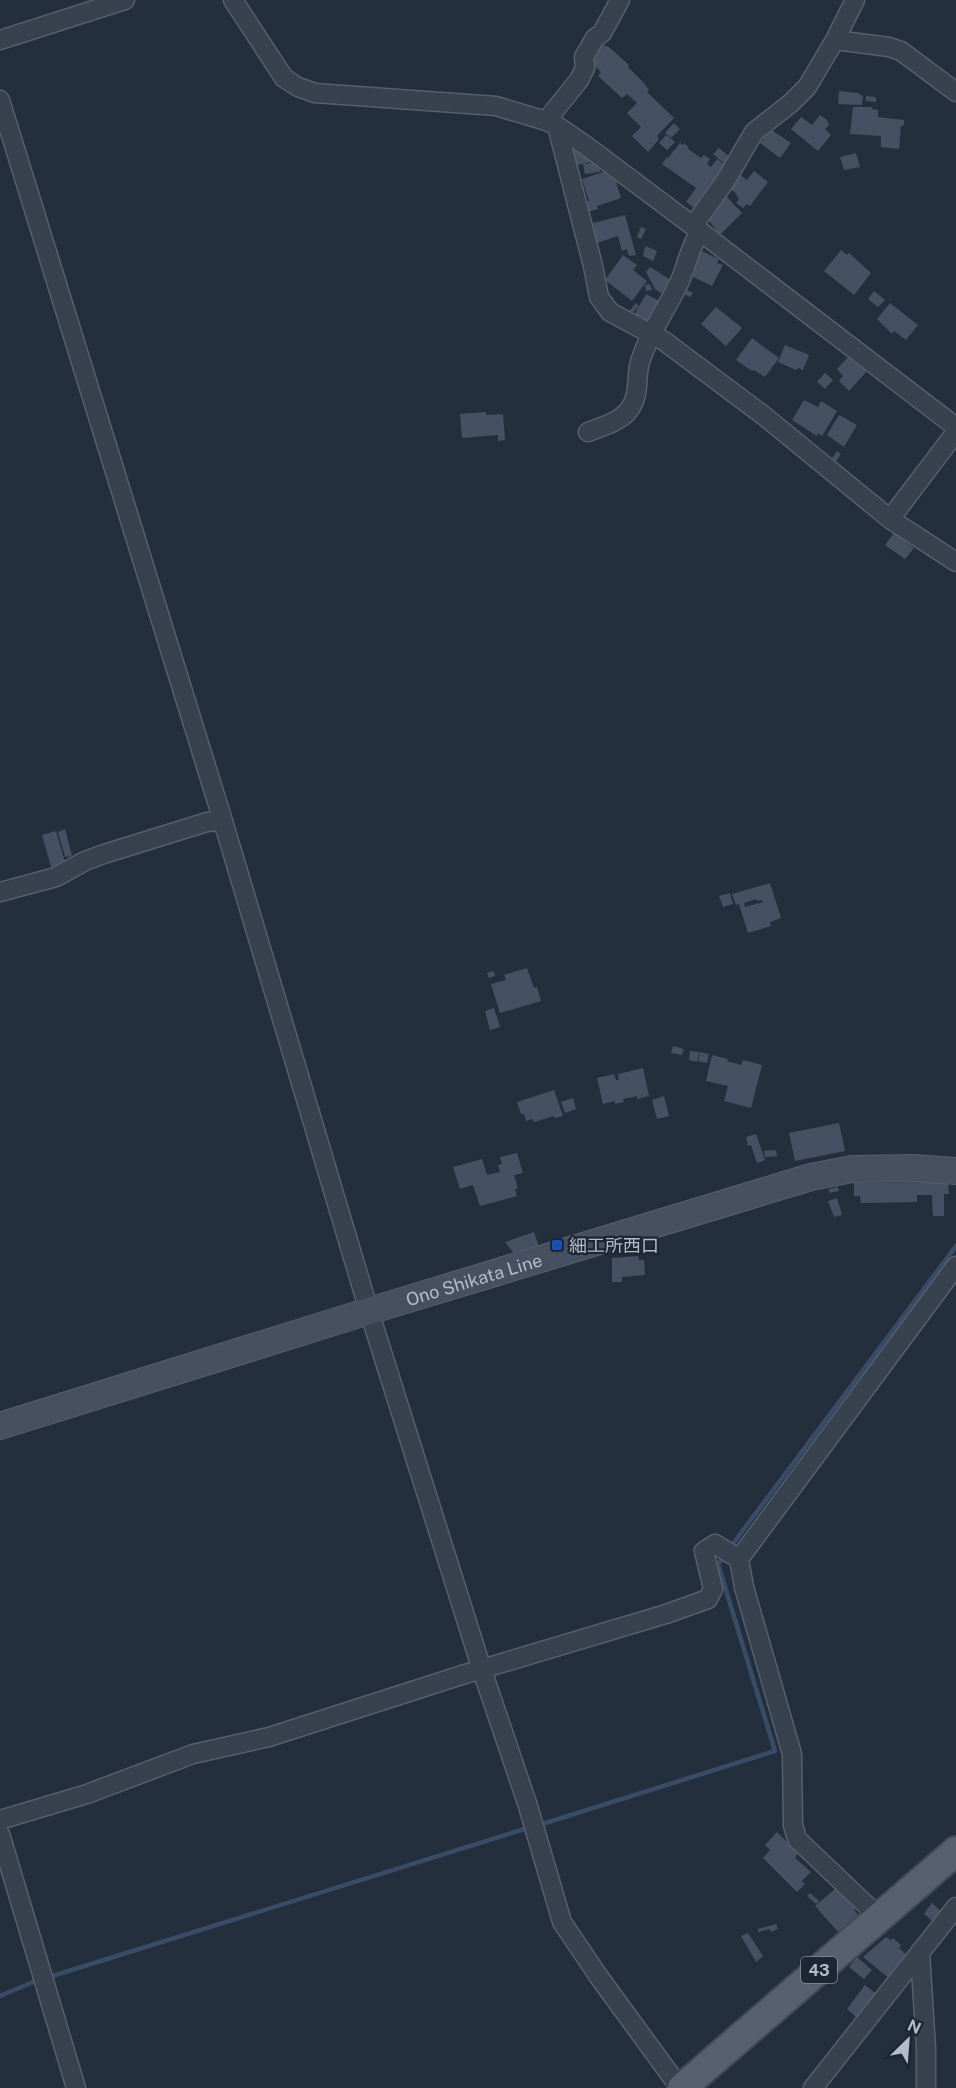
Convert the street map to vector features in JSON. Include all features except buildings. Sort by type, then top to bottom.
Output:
[{"type":"main road","name":"Ono Shikata Line","points":[[0,1426],[811,1177],[852,1169],[913,1168],[956,1171]]},
{"type":"main road","name":"43","points":[[681,2088],[956,1851]]},
{"type":"street","points":[[0,40],[125,0]]},
{"type":"street","points":[[233,0],[284,78],[298,87],[315,93],[496,106],[552,123],[585,145],[956,427]]},
{"type":"street","points":[[620,0],[602,33],[595,38],[584,57],[585,68],[552,123],[593,266],[599,297],[610,312],[651,333],[763,415],[890,519],[956,562]]},
{"type":"street","points":[[588,432],[619,418],[628,410],[637,392],[639,365],[651,333],[679,282],[696,229],[754,132],[791,104],[807,87],[835,40],[855,0]]},
{"type":"street","points":[[835,40],[889,47],[901,51],[956,92]]},
{"type":"street","points":[[0,100],[223,821],[369,1311],[482,1670],[528,1806],[562,1922],[599,1977],[681,2088]]},
{"type":"street","points":[[890,519],[956,432]]},
{"type":"street","points":[[0,892],[56,877],[85,861],[104,854],[207,822],[223,821]]},
{"type":"street","points":[[879,1917],[797,1839],[793,1825],[792,1754],[744,1587],[739,1559],[956,1266]]},
{"type":"street","points":[[0,1820],[87,1794],[193,1754],[269,1737],[666,1614],[708,1599],[713,1590],[704,1551],[715,1544],[739,1559]]},
{"type":"street","points":[[0,1834],[76,2088]]},
{"type":"street","points":[[813,2088],[956,1907]]},
{"type":"street","points":[[920,1953],[926,2088]]},
{"type":"waterway","points":[[729,1549],[956,1246]]},
{"type":"waterway","points":[[539,1825],[775,1751],[718,1564],[724,1556]]},
{"type":"waterway","points":[[46,1978],[531,1827]]},
{"type":"waterway","points":[[0,1996],[38,1980]]},
{"type":"place","name":"細工所西口","points":[[557,1245]]}]
